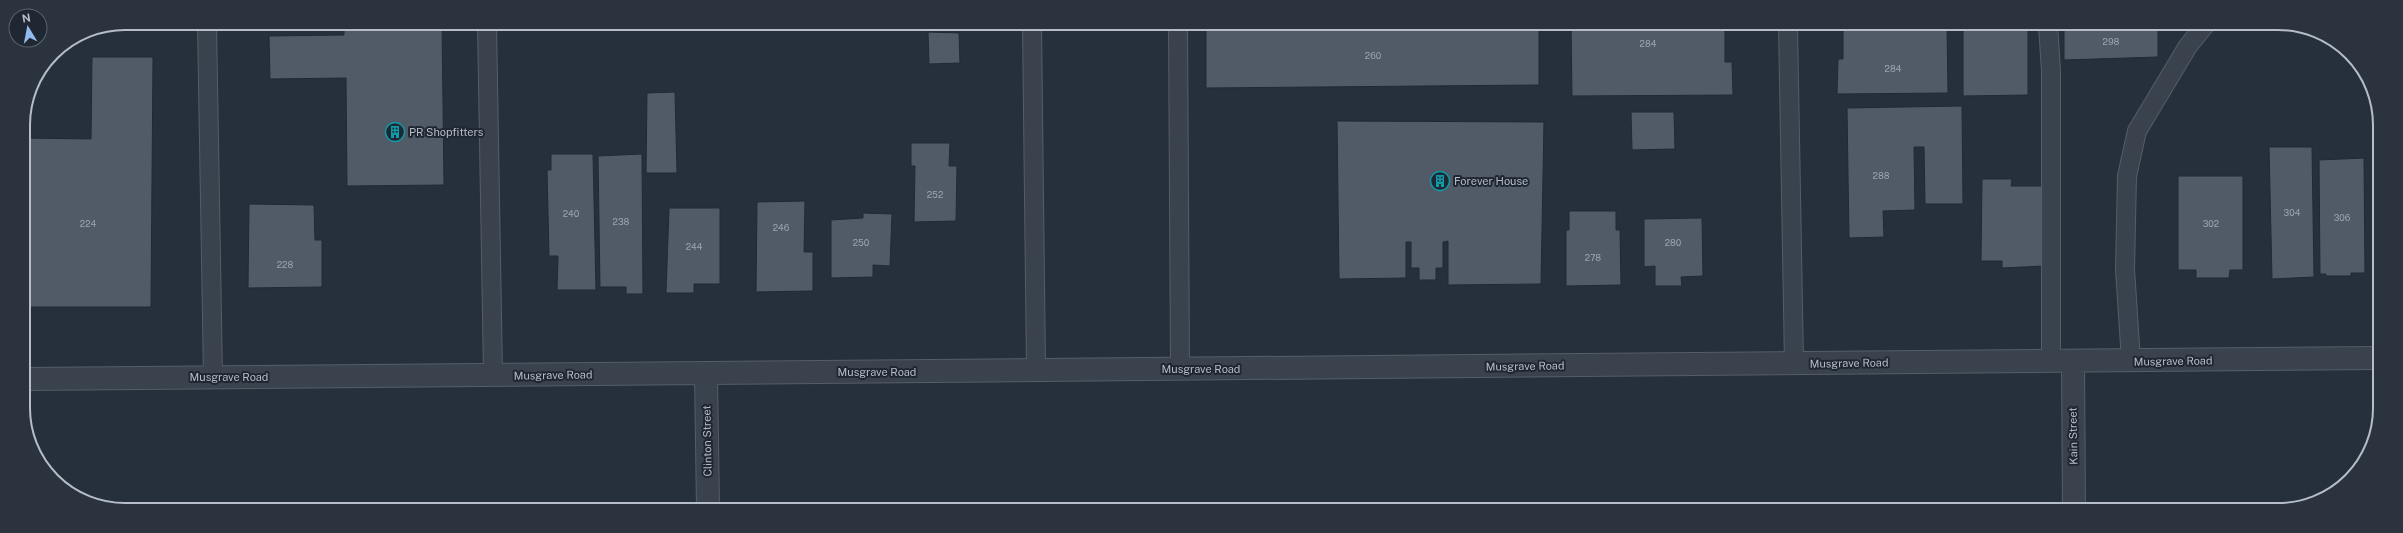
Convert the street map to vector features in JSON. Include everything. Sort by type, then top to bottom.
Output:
[{"type":"street","name":"Musgrave Road","points":[[30,379],[1180,370],[2373,358]]},
{"type":"street","name":"Kain Street","points":[[2073,362],[2074,503]]},
{"type":"street","name":"Clinton Street","points":[[706,373],[708,503]]},
{"type":"lane","points":[[207,30],[213,377]]},
{"type":"lane","points":[[487,30],[493,375]]},
{"type":"lane","points":[[1032,30],[1036,370]]},
{"type":"lane","points":[[1178,30],[1180,370]]},
{"type":"lane","points":[[1788,30],[1794,364]]},
{"type":"lane","points":[[2048,30],[2051,79],[2051,362]]},
{"type":"lane","points":[[2131,361],[2125,269],[2127,176],[2137,130],[2188,46],[2201,30]]},
{"type":"building","name":"PR Shopfitters","points":[[344,30],[442,30],[444,185],[347,186],[346,78],[270,79],[269,36],[344,35]]},
{"type":"building","points":[[1206,30],[1539,30],[1539,85],[1206,88]]},
{"type":"building","points":[[1571,30],[1725,30],[1725,62],[1732,62],[1733,95],[1572,96]]},
{"type":"building","points":[[1843,30],[1947,30],[1948,93],[1837,94],[1838,59],[1843,59]]},
{"type":"building","points":[[1963,30],[2028,30],[2028,95],[1963,96]]},
{"type":"building","points":[[2064,30],[2158,30],[2158,57],[2064,60]]},
{"type":"building","points":[[928,32],[959,33],[960,63],[929,64]]},
{"type":"building","points":[[92,57],[153,57],[151,307],[30,307],[30,138],[91,139]]},
{"type":"building","points":[[675,92],[677,173],[646,173],[647,93]]},
{"type":"building","points":[[1962,106],[1963,204],[1925,204],[1924,147],[1914,147],[1915,210],[1883,211],[1884,237],[1849,238],[1847,108]]},
{"type":"building","points":[[1631,112],[1674,112],[1675,149],[1632,150]]},
{"type":"building","name":"Forever House","points":[[1337,121],[1544,122],[1541,284],[1448,285],[1448,241],[1443,242],[1443,268],[1436,268],[1436,280],[1419,280],[1419,268],[1411,268],[1411,242],[1406,242],[1406,278],[1339,279]]},
{"type":"building","points":[[911,143],[950,143],[949,166],[957,166],[956,221],[914,222],[915,166],[911,166]]},
{"type":"building","points":[[2269,147],[2312,147],[2314,277],[2272,279]]},
{"type":"building","points":[[551,154],[593,154],[596,290],[557,290],[558,256],[549,256],[547,170],[551,170]]},
{"type":"building","points":[[642,154],[643,294],[626,294],[626,287],[600,287],[598,156]]},
{"type":"building","points":[[2364,158],[2365,273],[2351,273],[2351,276],[2326,276],[2326,274],[2320,274],[2319,160]]},
{"type":"building","points":[[2178,176],[2243,176],[2243,270],[2230,270],[2229,278],[2196,278],[2196,270],[2178,270]]},
{"type":"building","points":[[1982,179],[2012,179],[2011,186],[2045,186],[2044,266],[2002,268],[2002,261],[1981,261]]},
{"type":"building","points":[[805,201],[804,252],[813,252],[813,291],[756,292],[757,202]]},
{"type":"building","points":[[249,204],[314,205],[315,240],[322,240],[322,287],[248,288]]},
{"type":"building","points":[[669,208],[720,208],[720,284],[694,284],[694,293],[666,293]]},
{"type":"building","points":[[1569,211],[1616,211],[1616,230],[1620,230],[1621,285],[1566,286],[1566,230],[1569,230]]},
{"type":"building","points":[[863,213],[892,214],[890,266],[873,265],[873,277],[831,278],[831,220],[863,218]]},
{"type":"building","points":[[1702,218],[1703,276],[1681,277],[1682,286],[1655,286],[1655,266],[1644,267],[1644,219]]},
{"type":"place","name":"PR Shopfitters","points":[[395,132]]},
{"type":"place","name":"Forever House","points":[[1440,181]]}]
